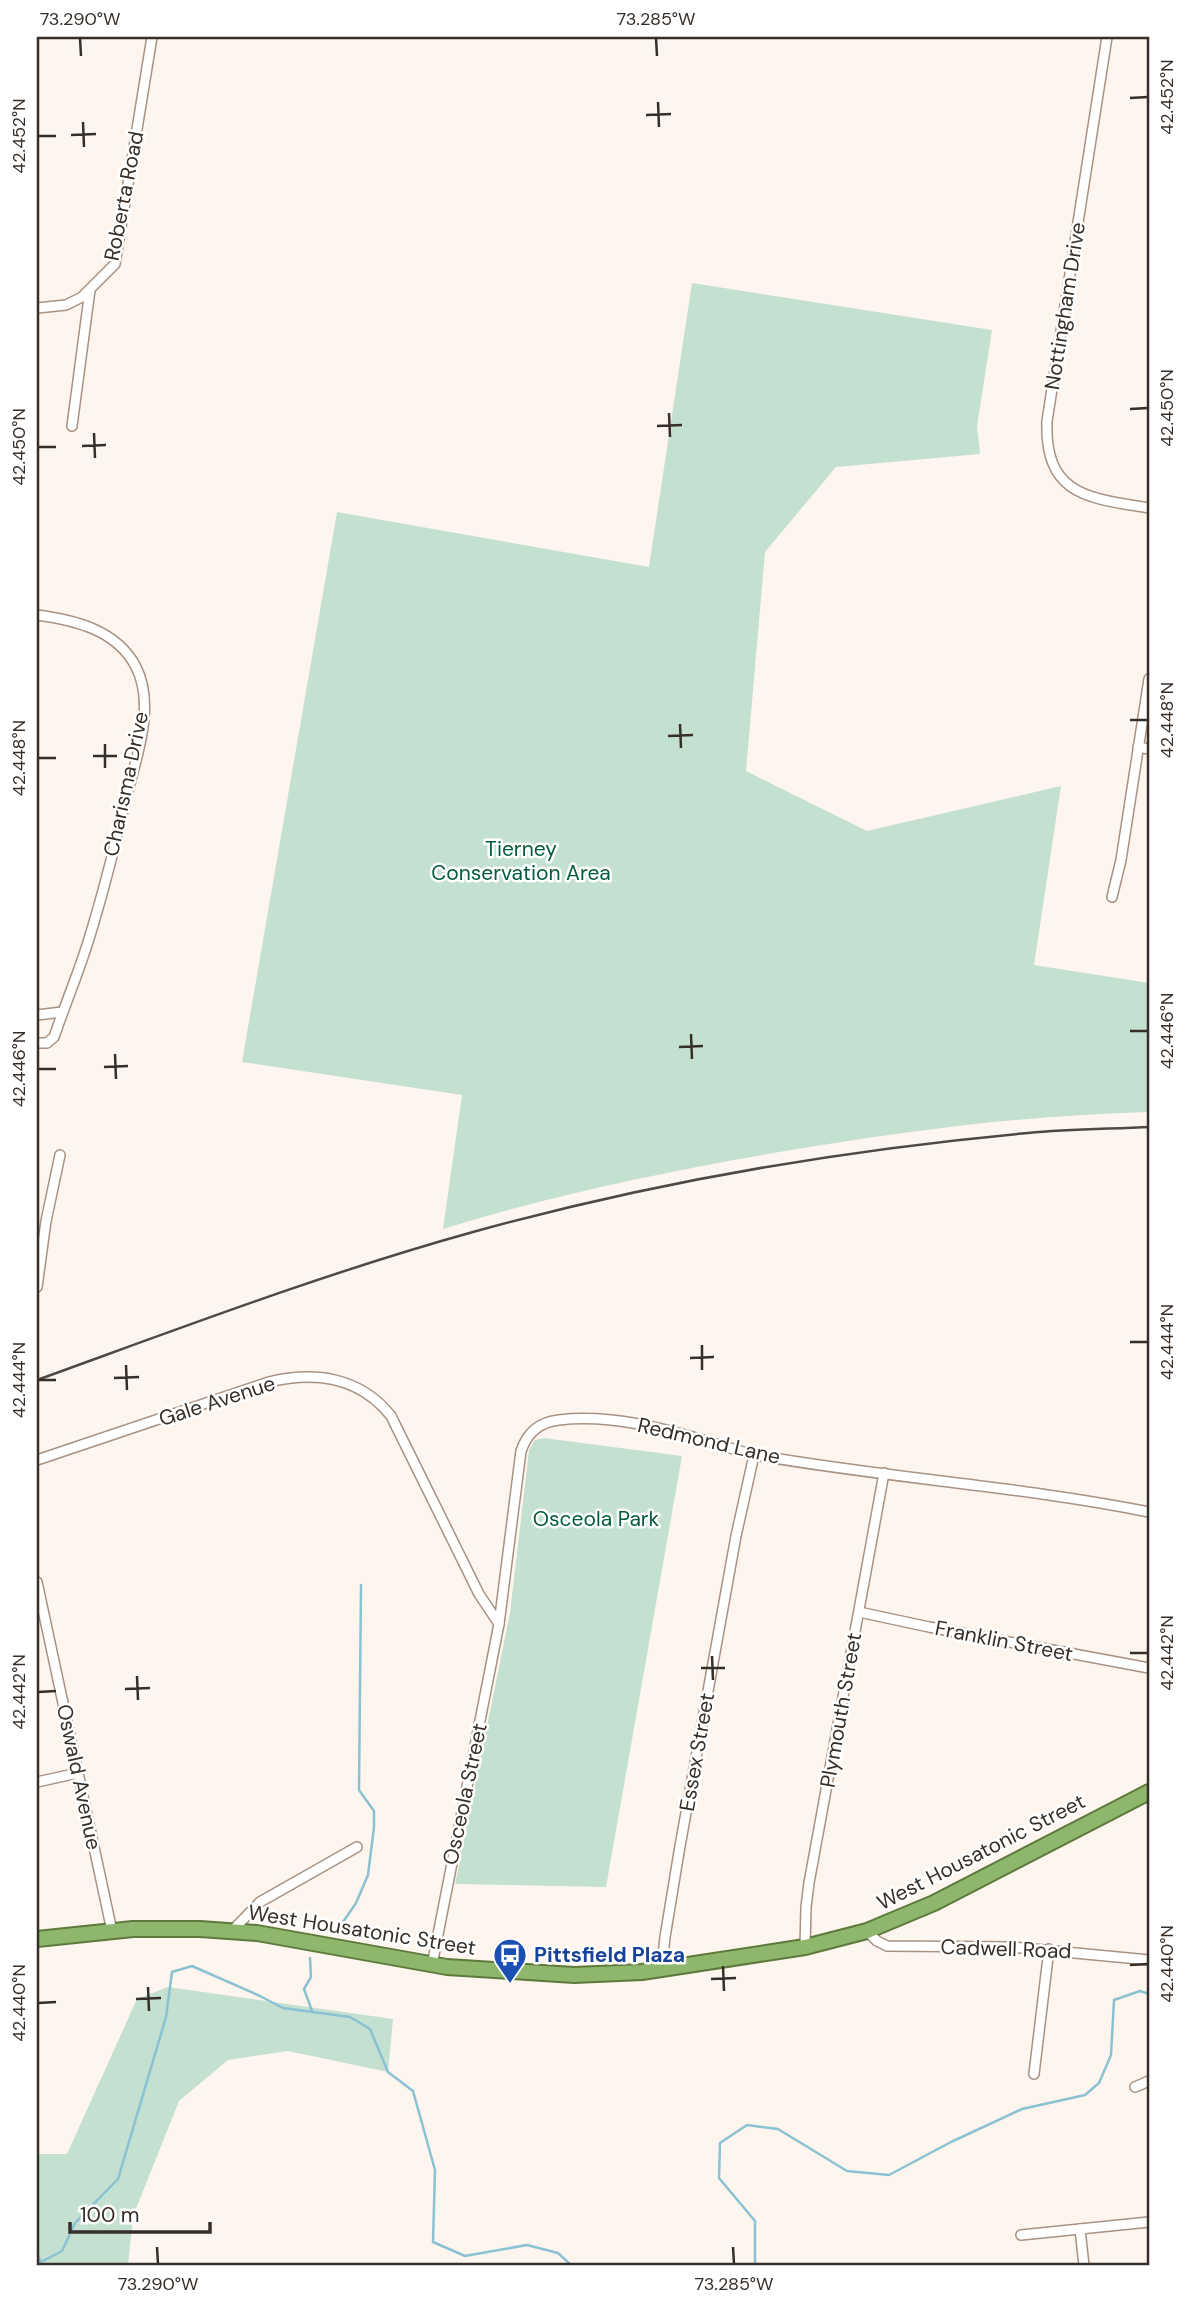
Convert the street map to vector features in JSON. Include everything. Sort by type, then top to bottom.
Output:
[{"type":"highway","name":"West Housatonic Street","points":[[37,1939],[170,1928],[232,1931],[315,1942],[432,1965],[472,1970],[574,1975],[628,1973],[666,1968],[805,1947],[867,1931],[925,1907],[1149,1792]]},
{"type":"street","name":"Roberta Road","points":[[37,308],[66,305],[82,297],[114,264],[152,37]]},
{"type":"street","name":"Nottingham Drive","points":[[1107,37],[1046,421],[1046,436],[1052,463],[1072,489],[1090,497],[1149,508]]},
{"type":"street","points":[[72,426],[90,290]]},
{"type":"street","name":"Charisma Drive","points":[[37,615],[78,623],[100,632],[116,643],[136,666],[142,683],[143,698],[138,751],[88,943],[54,1037],[47,1043],[37,1043]]},
{"type":"street","points":[[1112,897],[1121,860],[1149,679]]},
{"type":"street","points":[[1138,747],[1149,748]]},
{"type":"street","points":[[37,1015],[62,1012]]},
{"type":"street","points":[[37,1287],[46,1221],[60,1155]]},
{"type":"street","name":"Gale Avenue","points":[[37,1460],[246,1389],[299,1376],[326,1378],[353,1386],[373,1398],[391,1416],[479,1594],[499,1624]]},
{"type":"street","name":"Redmond Lane","points":[[499,1624],[520,1456],[534,1429],[551,1421],[570,1419],[638,1423],[754,1455],[1149,1512]]},
{"type":"street","name":"Essex Street","points":[[666,1968],[663,1956],[665,1937],[680,1846],[736,1536],[754,1455]]},
{"type":"street","name":"Plymouth Street","points":[[805,1947],[809,1883],[884,1473]]},
{"type":"street","name":"Oswald Avenue","points":[[37,1582],[112,1931]]},
{"type":"street","name":"Franklin Street","points":[[859,1612],[1149,1668]]},
{"type":"street","name":"Osceola Street","points":[[432,1965],[499,1624]]},
{"type":"street","points":[[37,1782],[78,1773]]},
{"type":"street","points":[[232,1931],[260,1902],[357,1847]]},
{"type":"street","name":"Cadwell Road","points":[[867,1931],[887,1946],[1049,1949],[1149,1960]]},
{"type":"street","points":[[1034,2074],[1049,1949]]},
{"type":"street","points":[[1135,2087],[1149,2081]]},
{"type":"street","points":[[1021,2235],[1149,2222]]},
{"type":"street","points":[[1080,2229],[1084,2266]]},
{"type":"green space","name":"Tierney Conservation Area","points":[[692,283],[992,330],[977,426],[980,454],[836,467],[765,552],[746,771],[867,831],[1061,786],[1034,965],[1149,983],[1149,1112],[967,1125],[785,1151],[613,1184],[443,1229],[462,1095],[242,1062],[337,512],[649,567]]},
{"type":"green space","name":"Osceola Park","points":[[544,1438],[682,1456],[606,1887],[455,1884],[510,1613],[529,1450],[535,1440]]},
{"type":"green space","points":[[168,1987],[393,2019],[388,2072],[288,2051],[228,2060],[179,2101],[133,2216],[128,2266],[37,2266],[37,2154],[67,2154],[137,1999]]},
{"type":"waterway","points":[[341,1925],[356,1903],[368,1875],[374,1827],[374,1811],[359,1790],[361,1585]]},
{"type":"waterway","points":[[310,1958],[311,1977],[304,1989],[312,2011]]},
{"type":"waterway","points":[[37,2254],[41,2262],[62,2251],[75,2223],[118,2179],[166,2017],[172,1972],[192,1966],[283,2008],[350,2017],[370,2029],[388,2072],[413,2091],[435,2170],[433,2242],[465,2256],[527,2245],[558,2253],[572,2266]]},
{"type":"waterway","points":[[755,2266],[755,2221],[719,2178],[720,2143],[747,2125],[778,2129],[847,2171],[889,2175],[1022,2109],[1085,2095],[1099,2083],[1111,2055],[1114,2000],[1140,1991],[1149,1994]]},
{"type":"railway","points":[[37,1380],[363,1265],[473,1232],[610,1198],[749,1170],[888,1149],[1043,1132],[1149,1127]]},
{"type":"place","name":"Pittsfield Plaza","points":[[510,1985]]}]
